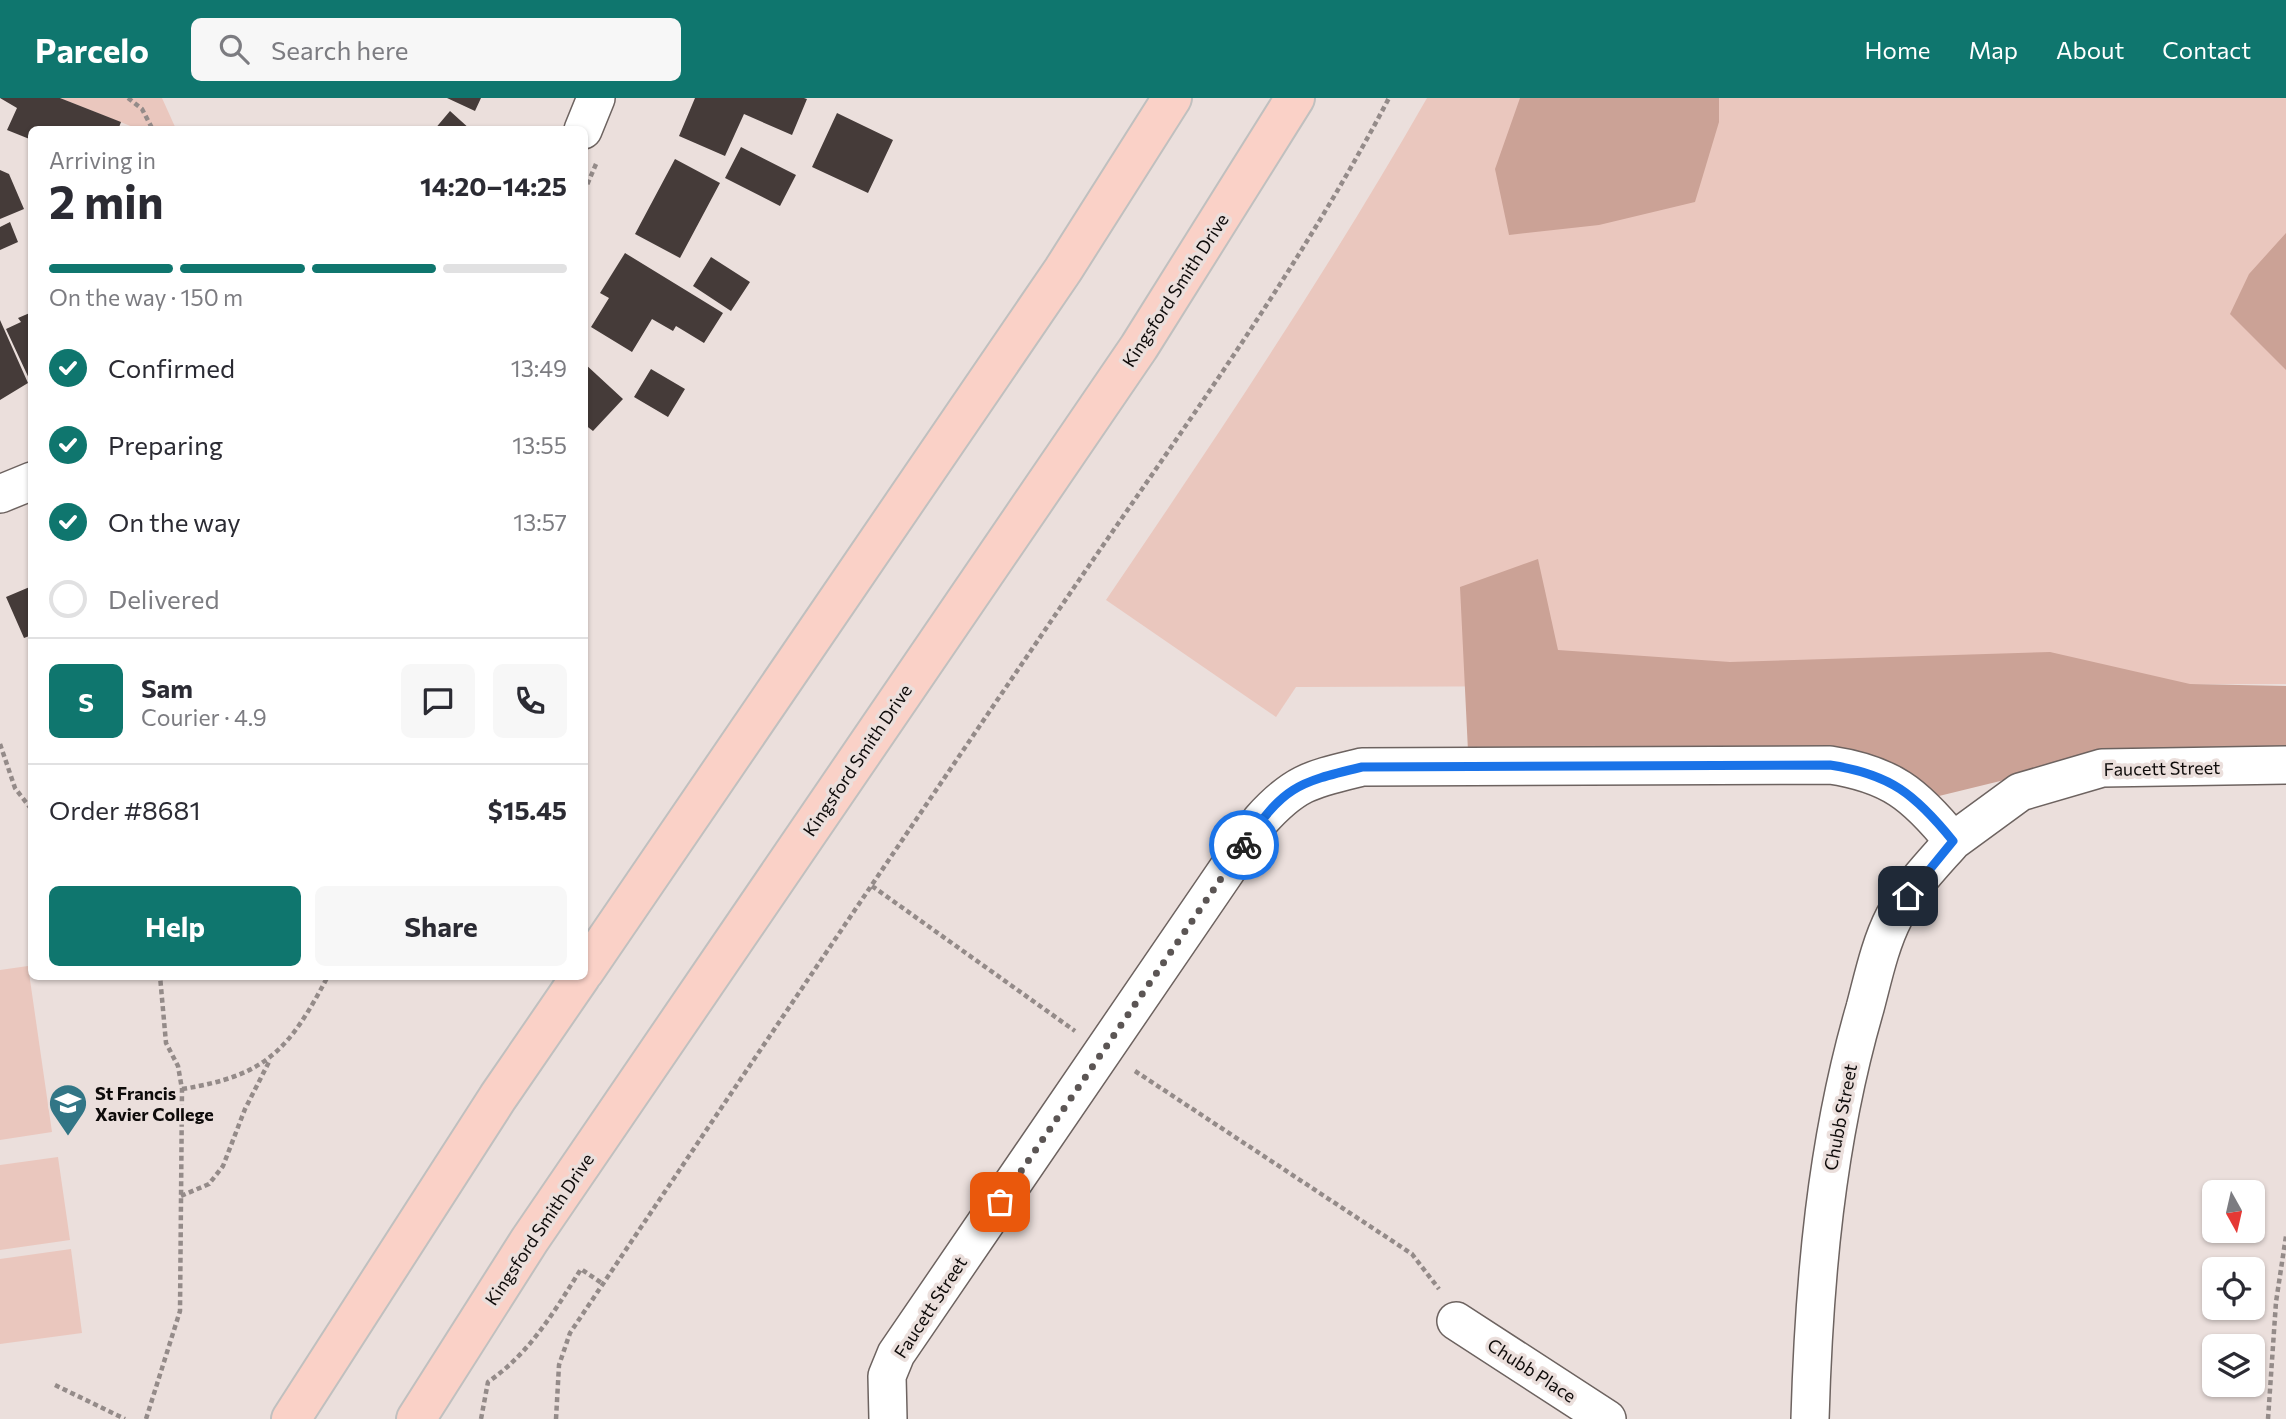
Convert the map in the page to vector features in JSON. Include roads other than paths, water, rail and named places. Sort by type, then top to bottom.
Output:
[{"type":"main road","points":[[588,966],[1055,281],[1172,98]]},
{"type":"main road","name":"Kingsford Smith Drive","points":[[416,1419],[529,1241],[1139,347],[1295,98]]},
{"type":"main road","points":[[292,1419],[498,1097],[578,980]]},
{"type":"street","points":[[585,126],[596,98]]},
{"type":"street","points":[[0,494],[28,483]]},
{"type":"street","name":"Faucett Street","points":[[888,1419],[887,1376],[896,1354],[1261,820],[1281,797],[1306,781],[1362,767],[1830,765],[1865,770],[1897,784],[1929,811],[1953,841],[2020,792],[2102,768],[2286,765]]},
{"type":"street","name":"Chubb Street","points":[[1810,1419],[1813,1305],[1829,1167],[1856,1037],[1894,917],[1923,875],[1953,841]]},
{"type":"street","name":"Chubb Place","points":[[1456,1321],[1608,1419]]},
{"type":"place","name":"St Francis Xavier College","points":[[68,1137]]}]
